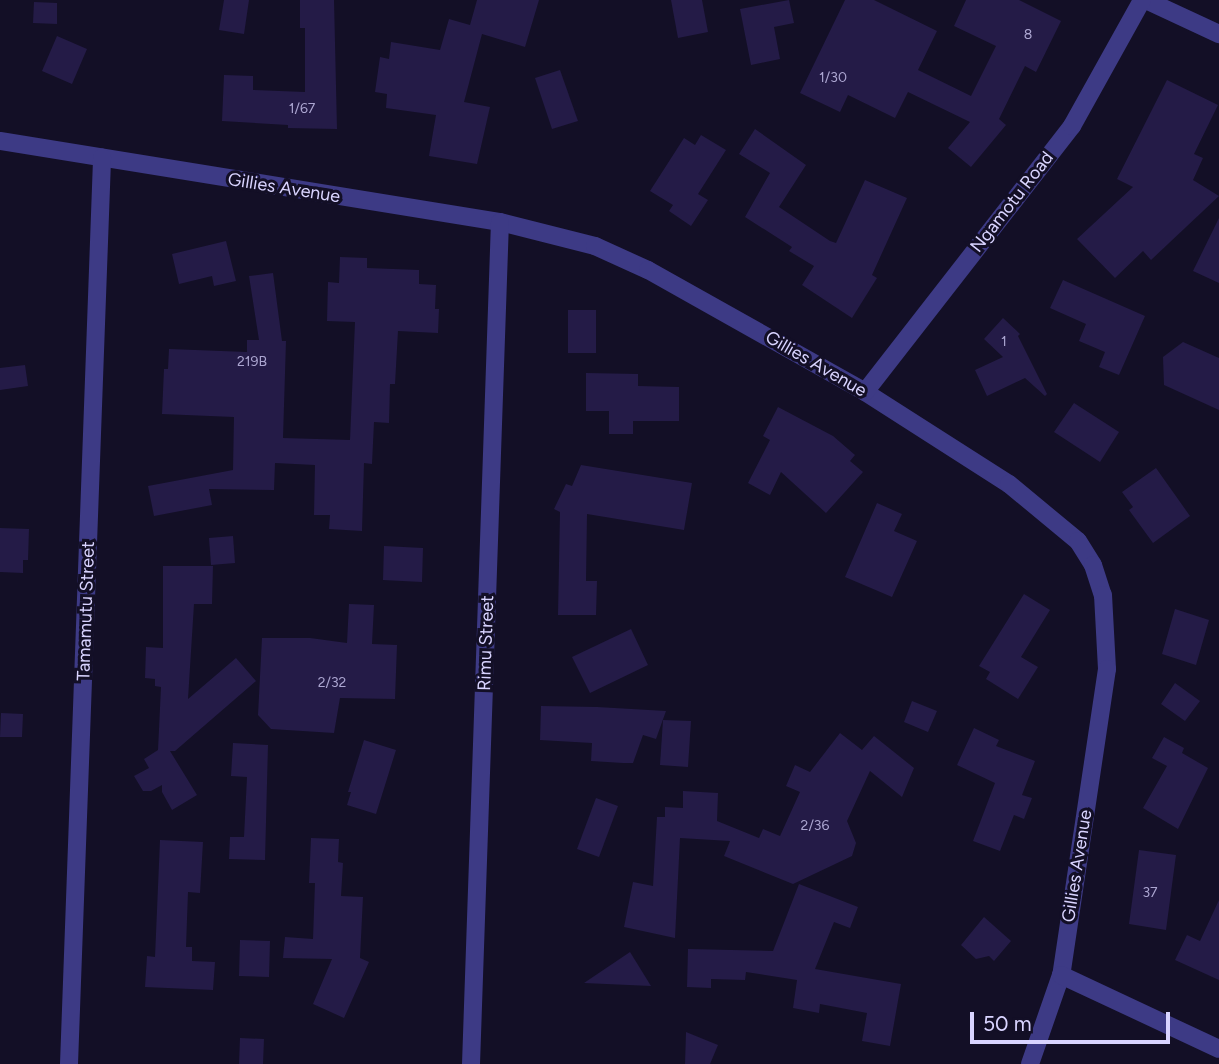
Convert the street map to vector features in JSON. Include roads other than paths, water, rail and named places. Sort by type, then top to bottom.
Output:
[{"type":"street","points":[[1144,0],[1219,34]]},
{"type":"street","name":"Ngamotu Road","points":[[865,392],[1072,126],[1144,0]]},
{"type":"street","name":"Gillies Avenue","points":[[0,141],[500,222],[595,246],[648,270],[865,392],[1009,484],[1049,515],[1078,541],[1093,565],[1103,594],[1107,669],[1061,975],[1030,1064]]},
{"type":"street","name":"Tamamutu Street","points":[[69,1064],[102,158]]},
{"type":"street","name":"Rimu Street","points":[[471,1064],[500,222]]},
{"type":"street","points":[[1061,975],[1219,1049]]}]
